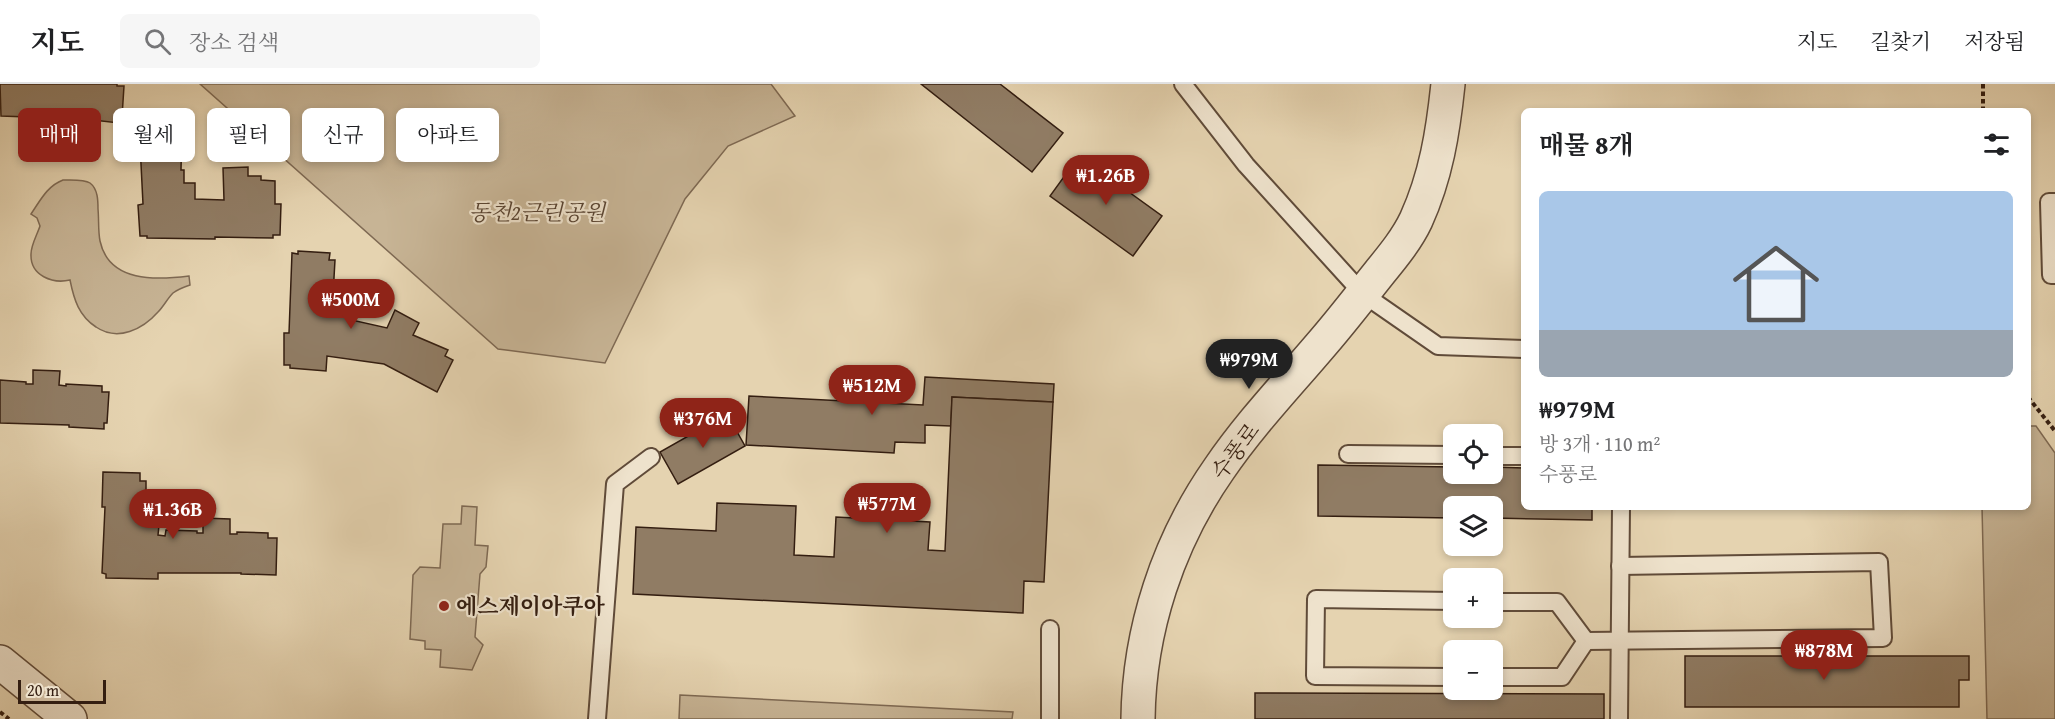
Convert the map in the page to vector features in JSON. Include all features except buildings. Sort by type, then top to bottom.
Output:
[{"type":"street","name":"수풍로","points":[[1138,719],[1146,636],[1152,612],[1184,527],[1220,468],[1279,393],[1363,294],[1400,246],[1415,222],[1432,182],[1443,126],[1448,84]]},
{"type":"street","points":[[0,662],[70,719]]},
{"type":"lane","points":[[1183,84],[1246,165],[1363,294],[1438,346],[1521,349]]},
{"type":"lane","points":[[2055,202],[2049,202],[2050,275],[2055,275]]},
{"type":"lane","points":[[1348,454],[1443,455]]},
{"type":"lane","points":[[1503,456],[1521,456]]},
{"type":"lane","points":[[597,719],[615,484],[651,457]]},
{"type":"lane","points":[[1619,719],[1621,510]]},
{"type":"lane","points":[[1586,641],[1883,638],[1879,562],[1620,566]]},
{"type":"lane","points":[[1443,601],[1316,599],[1315,665],[1315,676],[1443,677]]},
{"type":"lane","points":[[1503,602],[1557,602],[1586,641]]},
{"type":"lane","points":[[1050,629],[1050,719]]},
{"type":"lane","points":[[1503,677],[1562,677],[1586,641]]},
{"type":"path","points":[[1983,84],[1983,108]]},
{"type":"path","points":[[2031,401],[2055,431]]},
{"type":"path","points":[[0,712],[9,719]]},
{"type":"green space","name":"동천2근린공원","points":[[200,84],[771,84],[795,116],[728,146],[685,199],[605,363],[498,349],[288,162],[290,162],[290,108],[227,108]]},
{"type":"green space","points":[[63,180],[84,181],[95,188],[98,199],[100,241],[105,255],[113,265],[124,272],[149,278],[189,276],[190,285],[173,293],[152,318],[130,332],[104,331],[90,323],[78,307],[70,280],[57,281],[44,277],[34,268],[31,251],[40,226],[37,218],[31,214],[48,190]]},
{"type":"green space","points":[[2031,426],[2036,426],[2055,453],[2055,719],[1987,719],[1982,510],[2031,510]]},
{"type":"green space","name":"에스제이아쿠아","points":[[462,506],[477,507],[475,545],[488,546],[486,567],[480,574],[475,637],[483,645],[472,670],[440,667],[441,650],[425,649],[425,641],[410,639],[413,575],[420,567],[440,568],[443,524],[461,524]]},
{"type":"green space","points":[[680,695],[1013,712],[1012,719],[679,719]]},
{"type":"place","name":"에스제이아쿠아","points":[[444,606]]}]
